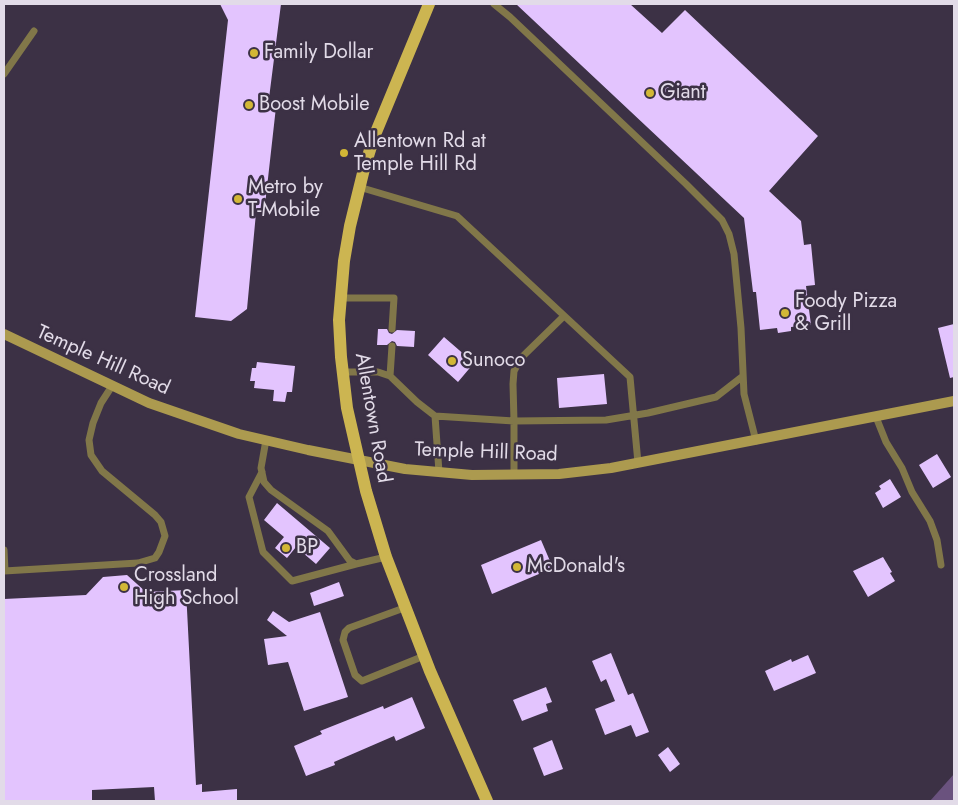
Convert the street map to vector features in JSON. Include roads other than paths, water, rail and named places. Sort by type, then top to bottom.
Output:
[{"type":"main road","name":"Allentown Road","points":[[429,4],[374,137],[359,187],[344,261],[340,298],[342,372],[347,408],[366,491],[386,557],[404,608],[487,801]]},
{"type":"main road","name":"Temple Hill Road","points":[[4,334],[149,403],[239,434],[405,469],[472,475],[559,474],[638,463],[954,401]]},
{"type":"lane","points":[[494,4],[510,17],[722,220],[729,234],[734,254],[741,328],[744,394],[756,441]]},
{"type":"lane","points":[[4,74],[34,31]]},
{"type":"lane","points":[[359,187],[457,216],[630,378],[638,463]]},
{"type":"lane","points":[[340,298],[394,298],[392,329]]},
{"type":"lane","points":[[514,475],[512,384],[514,371],[521,358],[564,316]]},
{"type":"lane","points":[[390,376],[392,346]]},
{"type":"lane","points":[[342,372],[378,372],[390,376],[434,416],[514,421],[606,420],[634,415],[716,397],[744,376]]},
{"type":"lane","points":[[4,550],[4,571],[138,563],[154,558],[160,552],[165,536],[161,522],[155,514],[102,471],[91,455],[89,440],[92,423],[101,403],[112,386]]},
{"type":"lane","points":[[434,416],[439,472]]},
{"type":"lane","points":[[876,417],[886,442],[902,468],[912,492],[930,521],[938,540],[941,566]]},
{"type":"lane","points":[[266,440],[261,468],[264,482],[271,490],[328,531],[350,561],[356,564]]},
{"type":"lane","points":[[262,472],[248,497],[263,552],[292,581],[386,557]]},
{"type":"lane","points":[[404,608],[349,628],[345,632],[343,640],[355,675],[362,681],[424,656]]},
{"type":"place","name":"Family Dollar","points":[[254,53]]},
{"type":"place","name":"Giant","points":[[650,93]]},
{"type":"place","name":"Boost Mobile","points":[[249,105]]},
{"type":"place","name":"Allentown Rd at Temple Hill Rd","points":[[344,153]]},
{"type":"place","name":"Metro by T-Mobile","points":[[238,199]]},
{"type":"place","name":"Foody Pizza & Grill","points":[[785,313]]},
{"type":"place","name":"Sunoco","points":[[452,361]]},
{"type":"place","name":"BP","points":[[286,548]]},
{"type":"place","name":"McDonald's","points":[[517,567]]},
{"type":"place","name":"Crossland High School","points":[[124,587]]}]
